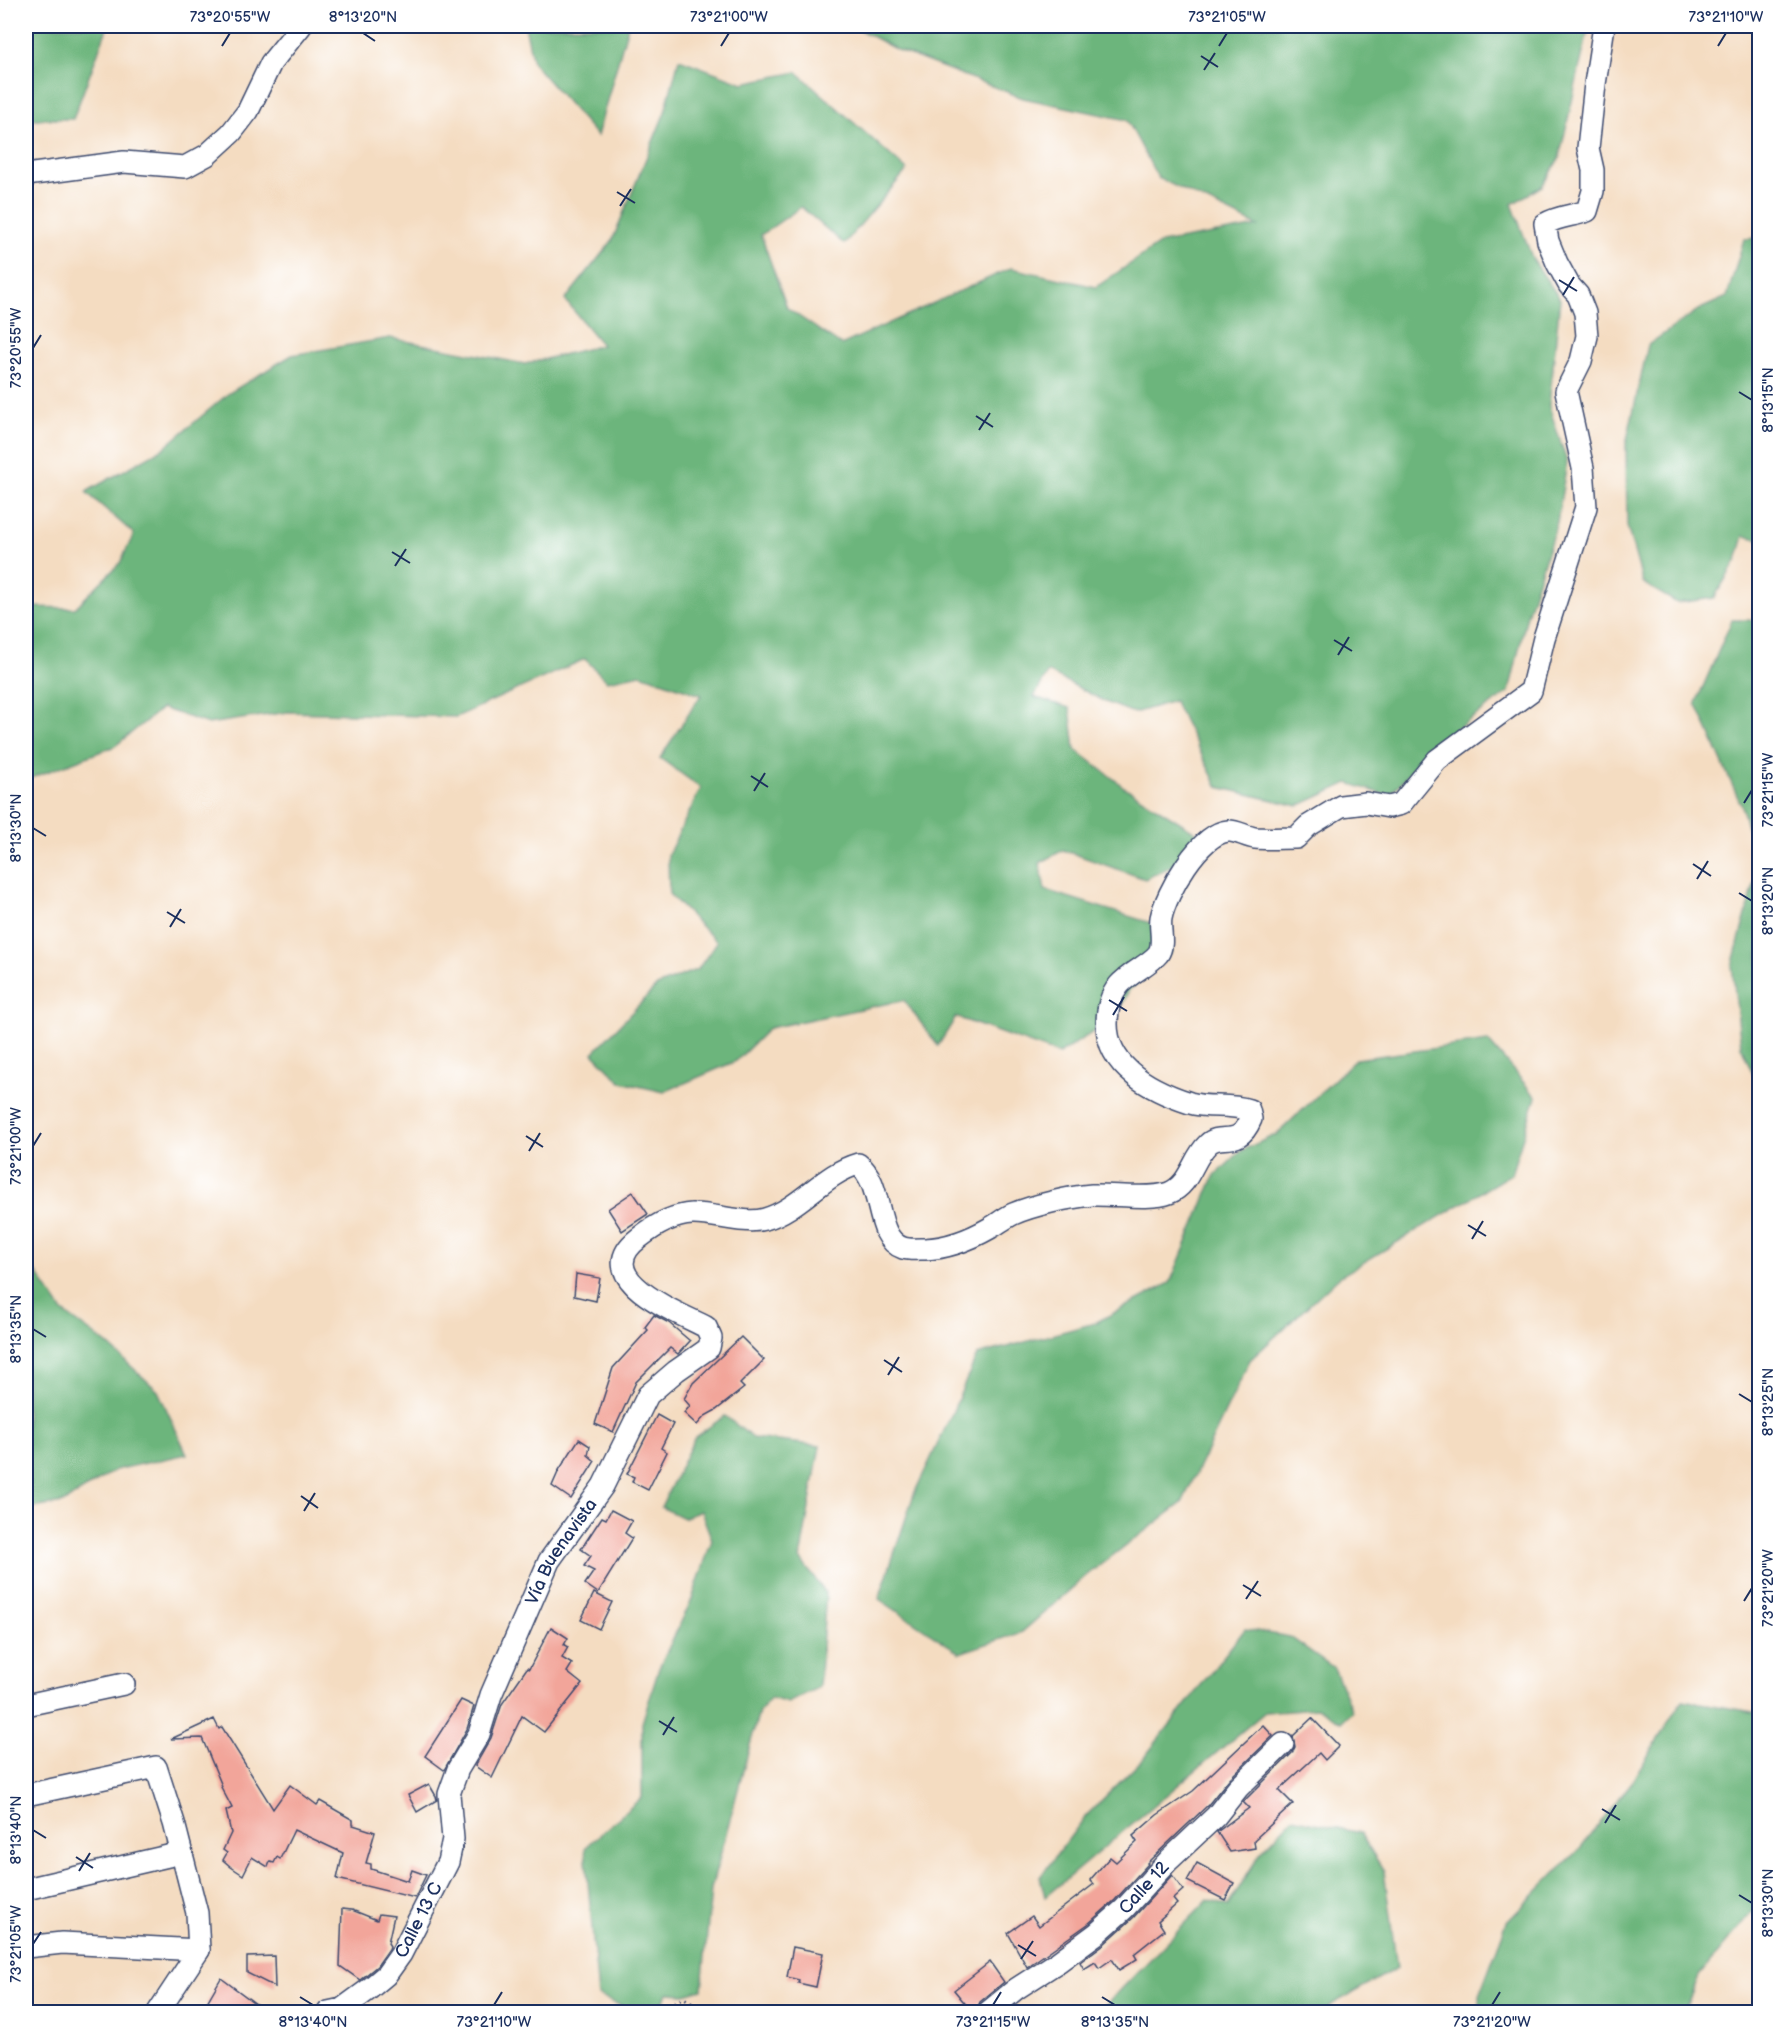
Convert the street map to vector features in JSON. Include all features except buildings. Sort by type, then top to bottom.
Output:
[{"type":"street","points":[[26,175],[124,162],[185,168],[207,155],[231,133],[248,111],[271,63],[302,26]]},
{"type":"street","name":"Vía Buenavista","points":[[450,1794],[458,1769],[479,1734],[491,1695],[549,1561],[603,1486],[648,1395],[676,1371],[709,1348],[711,1338],[706,1327],[641,1291],[623,1270],[623,1254],[629,1246],[657,1224],[692,1214],[762,1221],[800,1202],[845,1167],[858,1164],[867,1171],[873,1182],[881,1217],[891,1241],[904,1248],[937,1248],[961,1243],[1012,1214],[1067,1199],[1093,1195],[1167,1194],[1179,1188],[1190,1174],[1196,1158],[1210,1142],[1237,1137],[1247,1130],[1251,1119],[1249,1110],[1235,1106],[1206,1106],[1191,1103],[1141,1081],[1116,1058],[1107,1033],[1107,1010],[1119,986],[1159,953],[1162,939],[1161,919],[1171,889],[1206,841],[1228,831],[1253,838],[1296,838],[1308,826],[1341,806],[1366,803],[1389,807],[1401,804],[1437,760],[1531,691],[1544,638],[1586,507],[1583,468],[1566,391],[1581,361],[1587,336],[1585,313],[1578,295],[1569,285],[1557,263],[1548,241],[1545,224],[1556,218],[1587,211],[1593,191],[1593,170],[1588,148],[1604,26]]},
{"type":"street","points":[[26,1705],[124,1684]]},
{"type":"street","name":"Calle 12","points":[[988,2013],[1016,1989],[1096,1934],[1124,1909],[1169,1860],[1216,1816],[1238,1788],[1283,1744]]},
{"type":"street","points":[[26,1795],[156,1767],[196,1913],[199,1950],[158,2013]]},
{"type":"street","name":"Calle 13 C","points":[[328,2013],[342,2009],[368,1990],[386,1975],[401,1954],[448,1862],[453,1839],[450,1794]]},
{"type":"street","points":[[26,1889],[181,1853]]},
{"type":"street","points":[[26,1947],[62,1943],[199,1950]]},
{"type":"path","points":[[646,2013],[684,1998],[703,2013]]},
{"type":"green space","points":[[26,26],[108,26],[73,119],[26,119]]},
{"type":"green space","points":[[525,26],[628,26],[597,136],[533,63]]},
{"type":"green space","points":[[853,26],[1589,26],[1559,159],[1542,186],[1512,204],[1533,260],[1560,299],[1549,406],[1567,462],[1557,522],[1527,615],[1509,692],[1434,745],[1389,796],[1348,783],[1298,806],[1218,787],[1174,701],[1134,713],[1108,703],[1048,672],[1034,697],[1070,708],[1075,749],[1124,787],[1216,845],[1145,879],[1063,850],[1040,863],[1045,890],[1164,927],[1172,952],[1129,990],[1115,1018],[1059,1054],[956,1017],[938,1046],[904,1000],[769,1028],[736,1061],[664,1092],[621,1082],[593,1053],[657,986],[698,969],[717,942],[669,894],[668,855],[701,788],[660,758],[701,695],[641,674],[607,681],[585,659],[456,717],[288,712],[208,724],[162,708],[115,746],[26,780],[26,607],[75,608],[120,563],[134,534],[86,492],[164,448],[229,393],[292,355],[390,338],[525,364],[602,345],[565,300],[612,241],[665,112],[679,59],[743,83],[797,72],[907,170],[844,244],[801,207],[761,235],[787,308],[841,345],[1011,268],[1096,287],[1161,243],[1258,226],[1158,178],[1127,120],[1023,98],[897,50]]},
{"type":"green space","points":[[1759,238],[1759,539],[1744,536],[1737,560],[1714,598],[1677,603],[1643,583],[1627,526],[1626,444],[1648,345],[1698,310],[1727,297],[1744,239]]},
{"type":"green space","points":[[1732,620],[1759,620],[1759,1087],[1741,1046],[1732,966],[1758,870],[1742,807],[1696,703]]},
{"type":"green space","points":[[1488,1041],[1536,1097],[1511,1174],[1339,1277],[1250,1360],[1182,1503],[1087,1575],[1022,1632],[960,1653],[879,1599],[914,1494],[977,1355],[1095,1323],[1170,1283],[1214,1177],[1241,1151],[1277,1134],[1356,1059]]},
{"type":"green space","points":[[26,1257],[63,1312],[107,1344],[158,1391],[187,1454],[115,1470],[63,1503],[26,1509]]},
{"type":"green space","points":[[725,1416],[753,1438],[820,1446],[800,1559],[826,1593],[819,1687],[788,1703],[771,1698],[759,1712],[711,1889],[702,1989],[685,1994],[667,1993],[660,2012],[614,2012],[622,2006],[598,1996],[585,1848],[642,1797],[642,1723],[659,1668],[692,1599],[712,1540],[701,1511],[683,1518],[661,1507],[695,1437]]},
{"type":"green space","points":[[1245,1629],[1290,1637],[1334,1668],[1352,1711],[1341,1722],[1317,1708],[1265,1712],[1045,1897],[1040,1877],[1086,1816],[1143,1759]]},
{"type":"green space","points":[[1682,1700],[1759,1713],[1759,1904],[1699,1976],[1684,2012],[1480,2012],[1479,1995],[1507,1922],[1581,1847],[1632,1782]]},
{"type":"green space","points":[[1293,1818],[1360,1833],[1384,1871],[1397,1968],[1329,2006],[1325,2012],[1099,2012],[1208,1900],[1228,1906],[1261,1852]]}]
